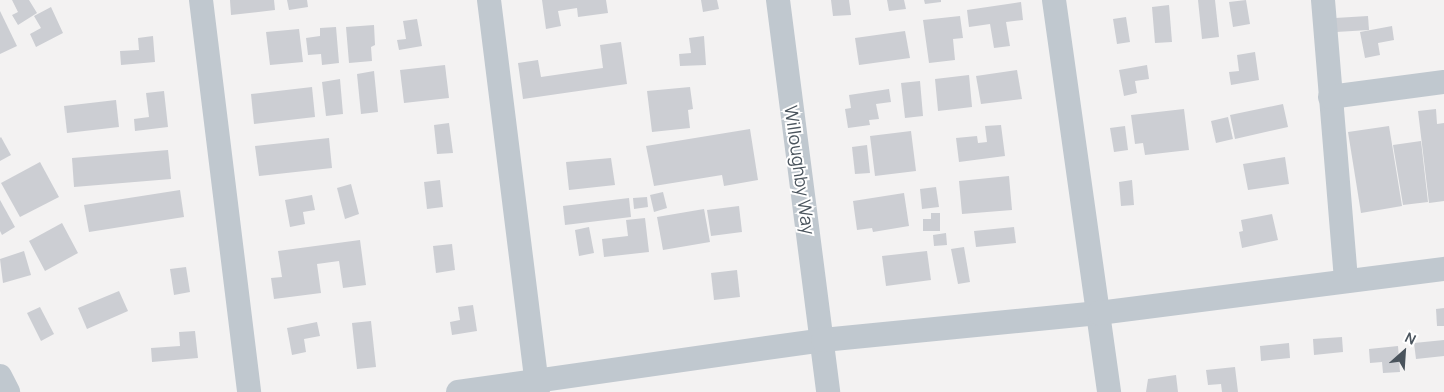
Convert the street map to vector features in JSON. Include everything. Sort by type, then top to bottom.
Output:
[{"type":"street","points":[[201,0],[250,392]]},
{"type":"street","points":[[489,0],[537,387]]},
{"type":"street","name":"Willoughby Way","points":[[778,0],[828,392]]},
{"type":"street","points":[[1054,0],[1109,392]]},
{"type":"street","points":[[1323,0],[1346,281]]},
{"type":"street","points":[[1330,97],[1444,82]]},
{"type":"street","points":[[458,392],[537,387],[822,340],[1099,313],[1444,268]]},
{"type":"street","points":[[0,376],[8,392]]},
{"type":"building","points":[[12,0],[29,0],[37,13],[18,25],[12,15],[18,12]]},
{"type":"building","points":[[230,0],[274,0],[275,10],[231,15]]},
{"type":"building","points":[[287,0],[307,0],[308,7],[289,10]]},
{"type":"building","points":[[542,0],[606,0],[608,13],[578,17],[577,8],[558,11],[561,26],[546,29]]},
{"type":"building","points":[[701,0],[717,0],[719,9],[703,12]]},
{"type":"building","points":[[831,0],[849,0],[851,15],[833,16]]},
{"type":"building","points":[[887,0],[904,0],[906,9],[889,11]]},
{"type":"building","points":[[924,0],[941,0],[941,2],[925,4]]},
{"type":"building","points":[[1198,0],[1215,0],[1219,37],[1202,39]]},
{"type":"building","points":[[1246,0],[1250,24],[1233,27],[1229,2]]},
{"type":"building","points":[[1021,2],[1023,20],[1006,22],[1010,46],[994,48],[990,24],[969,27],[967,10]]},
{"type":"building","points":[[1169,5],[1172,42],[1155,43],[1152,7]]},
{"type":"building","points":[[51,7],[63,33],[36,47],[30,34],[41,28],[34,16]]},
{"type":"building","points":[[0,11],[17,46],[0,54]]},
{"type":"building","points":[[960,16],[963,38],[953,39],[955,60],[929,63],[923,20]]},
{"type":"building","points":[[1368,16],[1369,30],[1336,32],[1335,18]]},
{"type":"building","points":[[1126,17],[1130,42],[1117,44],[1113,19]]},
{"type":"building","points":[[417,19],[422,46],[399,50],[397,40],[406,39],[403,21]]},
{"type":"building","points":[[374,25],[375,45],[371,47],[372,61],[349,63],[346,27]]},
{"type":"building","points":[[1392,26],[1394,40],[1378,43],[1380,55],[1365,58],[1360,32]]},
{"type":"building","points":[[336,27],[339,63],[322,65],[321,54],[308,55],[306,38],[320,36],[320,28]]},
{"type":"building","points":[[299,29],[303,62],[270,65],[266,32]]},
{"type":"building","points":[[905,31],[910,58],[859,65],[855,38]]},
{"type":"building","points":[[153,36],[155,62],[121,65],[120,51],[139,50],[138,38]]},
{"type":"building","points":[[704,36],[706,65],[680,66],[679,54],[691,53],[689,38]]},
{"type":"building","points":[[621,42],[627,84],[523,99],[518,63],[538,60],[541,77],[603,68],[600,45]]},
{"type":"building","points":[[1255,52],[1259,80],[1231,85],[1229,72],[1239,71],[1237,55]]},
{"type":"building","points":[[445,65],[449,98],[404,103],[400,70]]},
{"type":"building","points":[[1147,65],[1149,79],[1135,81],[1137,93],[1124,96],[1119,70]]},
{"type":"building","points":[[1017,70],[1022,99],[981,104],[976,76]]},
{"type":"building","points":[[374,71],[378,112],[361,114],[357,74]]},
{"type":"building","points":[[969,75],[972,107],[938,111],[935,79]]},
{"type":"building","points":[[340,79],[343,114],[326,116],[322,82]]},
{"type":"building","points":[[920,81],[923,116],[905,118],[901,83]]},
{"type":"building","points":[[312,87],[315,117],[254,124],[251,94]]},
{"type":"building","points":[[690,87],[693,109],[688,110],[690,128],[652,132],[647,91]]},
{"type":"building","points":[[889,89],[891,102],[876,104],[879,119],[869,120],[870,125],[848,128],[845,109],[851,108],[849,95]]},
{"type":"building","points":[[164,91],[168,127],[135,131],[134,119],[149,117],[146,93]]},
{"type":"building","points":[[116,100],[119,127],[67,133],[64,106]]},
{"type":"building","points":[[1283,104],[1288,127],[1235,139],[1230,115]]},
{"type":"building","points":[[1184,109],[1189,150],[1145,155],[1143,143],[1135,144],[1131,115]]},
{"type":"building","points":[[1436,109],[1437,124],[1444,123],[1444,201],[1429,203],[1418,111]]},
{"type":"building","points":[[1228,117],[1233,139],[1216,143],[1211,121]]},
{"type":"building","points":[[449,123],[453,153],[437,154],[434,125]]},
{"type":"building","points":[[1001,125],[1005,156],[959,162],[956,138],[977,136],[978,143],[987,142],[985,126]]},
{"type":"building","points":[[1125,126],[1128,150],[1114,152],[1110,128]]},
{"type":"building","points":[[1389,126],[1402,206],[1361,213],[1348,132]]},
{"type":"building","points":[[750,129],[758,180],[724,186],[722,175],[654,186],[646,146]]},
{"type":"building","points":[[911,131],[916,171],[875,176],[870,136]]},
{"type":"building","points":[[0,138],[11,155],[0,161]]},
{"type":"building","points":[[329,138],[332,168],[259,176],[255,146]]},
{"type":"building","points":[[1421,141],[1428,202],[1403,205],[1393,145]]},
{"type":"building","points":[[867,145],[870,173],[855,174],[852,147]]},
{"type":"building","points":[[168,150],[171,179],[74,187],[72,158]]},
{"type":"building","points":[[1285,157],[1289,184],[1248,190],[1243,164]]},
{"type":"building","points":[[611,158],[615,185],[569,190],[566,162]]},
{"type":"building","points":[[40,162],[59,197],[20,217],[1,183]]},
{"type":"building","points":[[1009,176],[1012,210],[962,214],[959,181]]},
{"type":"building","points":[[440,180],[443,207],[427,209],[424,182]]},
{"type":"building","points":[[1132,180],[1134,205],[1121,206],[1119,182]]},
{"type":"building","points":[[351,184],[359,214],[345,219],[337,188]]},
{"type":"building","points":[[936,187],[939,207],[922,209],[920,189]]},
{"type":"building","points":[[180,190],[184,217],[89,232],[84,205]]},
{"type":"building","points":[[663,192],[667,208],[654,212],[650,195]]},
{"type":"building","points":[[904,193],[909,226],[873,232],[872,228],[857,230],[853,201]]},
{"type":"building","points":[[312,195],[315,210],[303,212],[305,224],[290,227],[285,200]]},
{"type":"building","points":[[647,197],[648,207],[634,209],[633,198]]},
{"type":"building","points":[[629,198],[631,217],[565,225],[563,206]]},
{"type":"building","points":[[0,200],[15,227],[2,235],[0,231]]},
{"type":"building","points":[[739,206],[742,232],[711,236],[707,210]]},
{"type":"building","points":[[704,209],[710,242],[663,250],[657,217]]},
{"type":"building","points":[[931,213],[940,213],[940,231],[923,231],[923,219],[931,219]]},
{"type":"building","points":[[1272,214],[1278,240],[1242,248],[1239,232],[1243,231],[1241,220]]},
{"type":"building","points":[[645,218],[649,252],[604,257],[602,239],[628,236],[626,220]]},
{"type":"building","points":[[62,223],[78,253],[45,271],[29,241]]},
{"type":"building","points":[[589,227],[594,253],[579,256],[575,230]]},
{"type":"building","points":[[1014,227],[1016,243],[976,247],[974,231]]},
{"type":"building","points":[[946,233],[947,245],[934,246],[933,235]]},
{"type":"building","points":[[360,240],[366,285],[343,288],[339,261],[317,264],[321,293],[274,299],[271,278],[282,277],[278,251]]},
{"type":"building","points":[[452,244],[455,270],[436,273],[433,246]]},
{"type":"building","points":[[964,247],[970,282],[958,284],[951,249]]},
{"type":"building","points":[[24,251],[31,275],[3,283],[0,259]]},
{"type":"building","points":[[927,251],[931,280],[886,286],[882,256]]},
{"type":"building","points":[[186,267],[190,292],[174,295],[170,269]]},
{"type":"building","points":[[737,270],[740,297],[714,300],[711,273]]},
{"type":"building","points":[[119,291],[128,311],[87,329],[78,308]]},
{"type":"building","points":[[473,305],[477,331],[452,335],[450,322],[460,320],[458,307]]},
{"type":"building","points":[[40,307],[54,334],[41,341],[27,313]]},
{"type":"building","points":[[1444,308],[1444,326],[1437,326],[1436,309]]},
{"type":"building","points":[[371,321],[376,367],[357,369],[352,323]]},
{"type":"building","points":[[317,322],[320,336],[304,339],[306,352],[292,355],[287,328]]},
{"type":"building","points":[[195,331],[198,358],[152,362],[151,348],[180,346],[179,332]]},
{"type":"building","points":[[1342,337],[1343,352],[1314,355],[1313,339]]},
{"type":"building","points":[[1444,340],[1444,356],[1416,359],[1414,343]]},
{"type":"building","points":[[1289,343],[1290,358],[1261,361],[1260,346]]},
{"type":"building","points":[[1398,346],[1400,372],[1383,373],[1382,362],[1370,363],[1369,349]]},
{"type":"building","points":[[1235,367],[1238,392],[1222,392],[1221,384],[1208,385],[1206,370]]},
{"type":"building","points":[[1176,375],[1178,392],[1146,392],[1148,379]]}]
